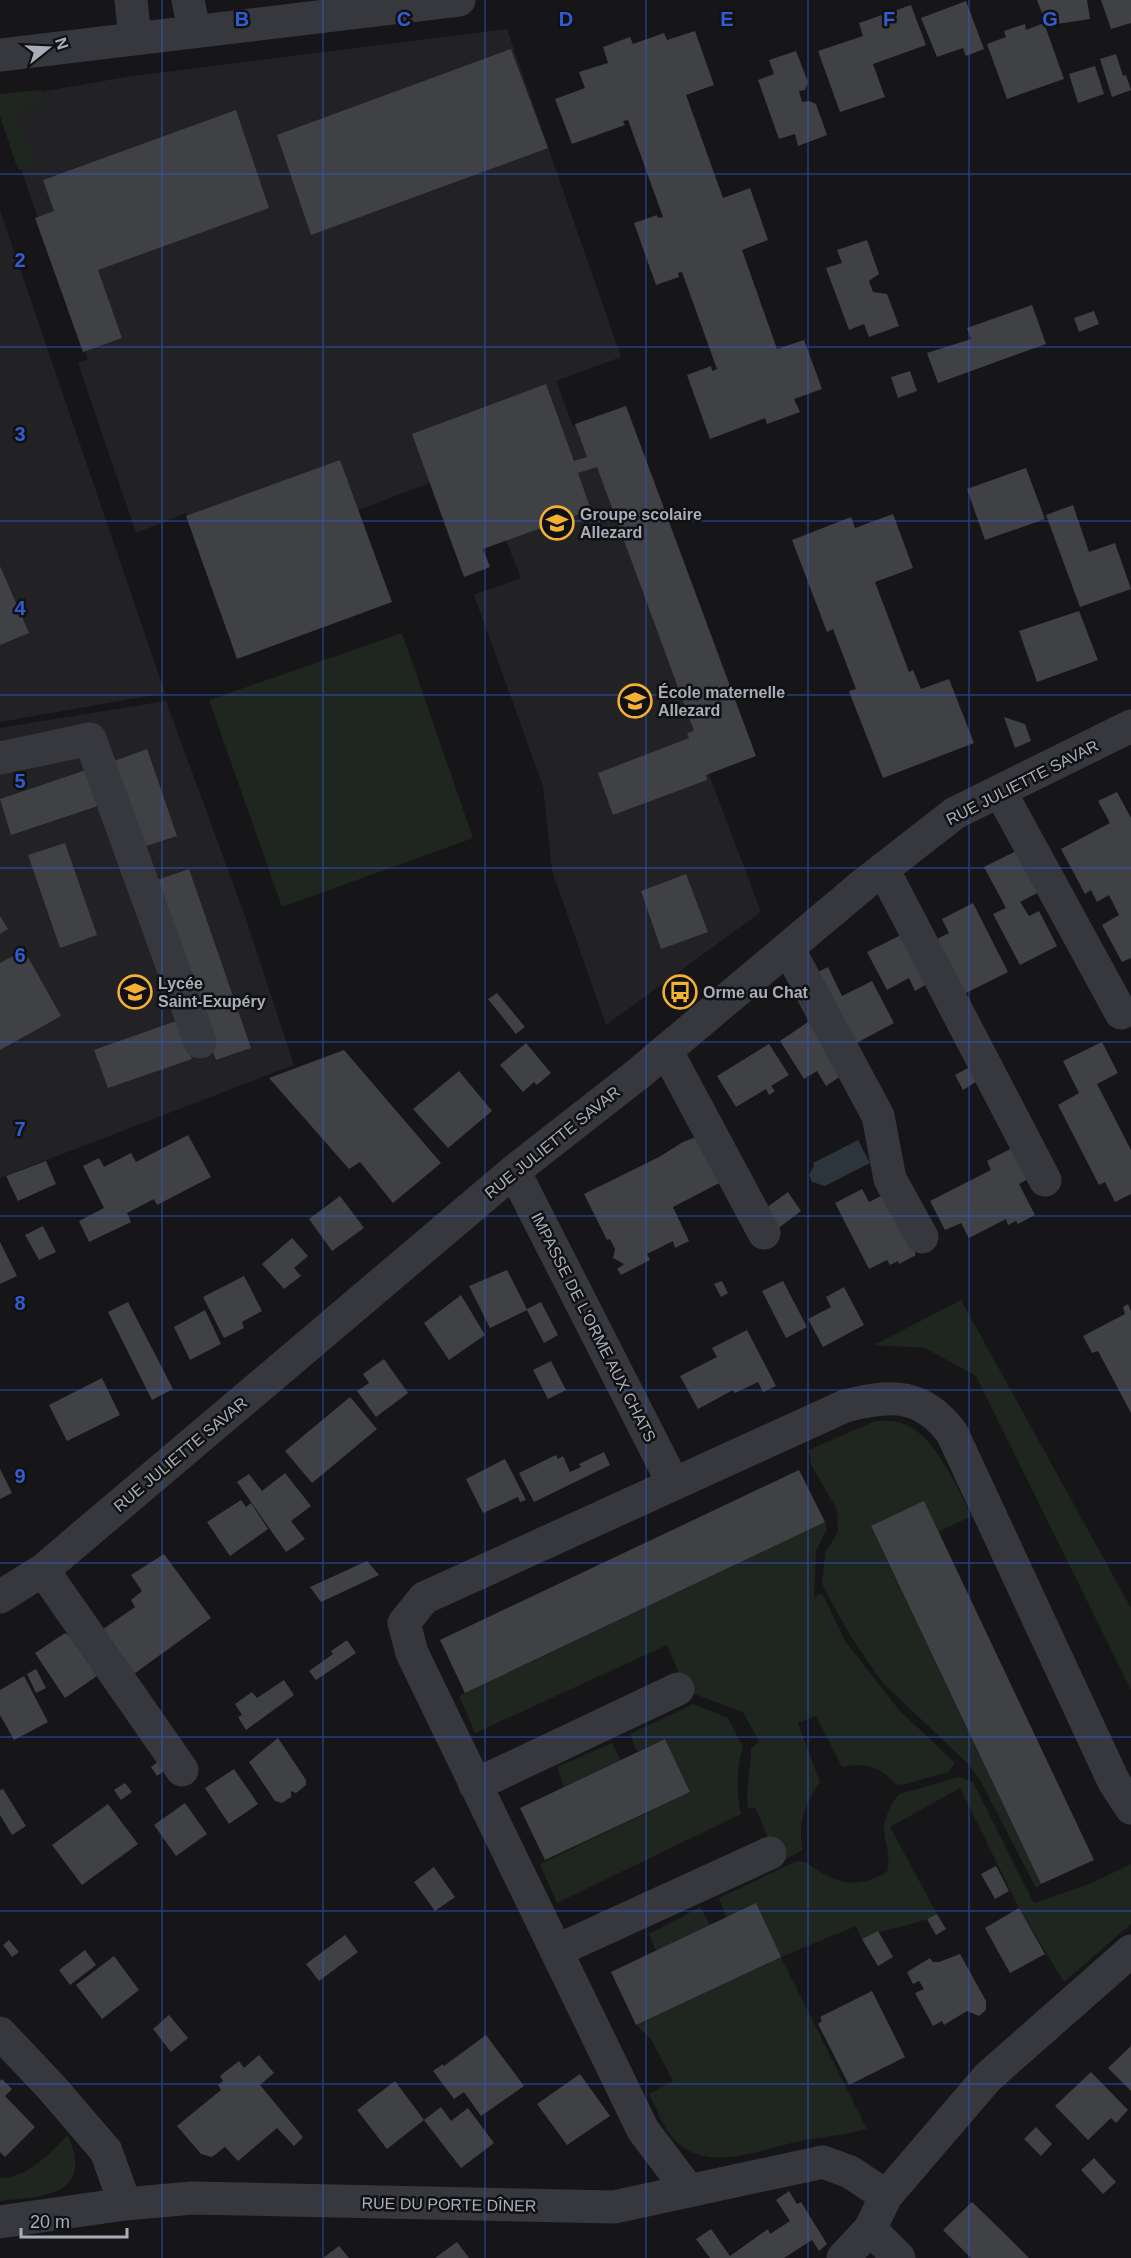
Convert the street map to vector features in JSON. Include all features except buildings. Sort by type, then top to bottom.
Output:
[{"type":"street","points":[[131,0],[135,38]]},
{"type":"street","points":[[0,55],[135,38],[191,15],[459,0]]},
{"type":"street","name":"RUE JULIETTE SAVAR","points":[[0,1597],[43,1570],[514,1171],[666,1050],[883,869],[955,813],[1131,726]]},
{"type":"street","points":[[0,758],[90,739],[200,1042]]},
{"type":"street","points":[[1000,791],[1122,1013]]},
{"type":"street","points":[[883,869],[1045,1180]]},
{"type":"street","points":[[788,948],[878,1116],[890,1179],[922,1237]]},
{"type":"street","points":[[666,1050],[764,1233]]},
{"type":"street","name":"IMPASSE DE L'ORME AUX CHATS","points":[[514,1171],[673,1483]]},
{"type":"street","points":[[689,2192],[643,2130],[412,1653],[404,1623],[424,1598],[846,1406],[884,1397],[921,1405],[939,1415],[952,1434],[1114,1782],[1131,1808]]},
{"type":"street","points":[[43,1570],[182,1770]]},
{"type":"street","points":[[475,1785],[678,1689]]},
{"type":"street","points":[[556,1952],[770,1853]]},
{"type":"street","points":[[843,2258],[870,2229],[886,2196],[988,2077],[1131,1951]]},
{"type":"street","points":[[0,2033],[52,2088],[105,2151],[125,2204]]},
{"type":"street","name":"RUE DU PORTE DÎNER","points":[[0,2222],[125,2204],[192,2198],[614,2207],[823,2162],[850,2172],[886,2196]]},
{"type":"street","points":[[870,2229],[899,2258]]},
{"type":"shaded area","name":"Groupe scolaire Allezard","points":[[507,29],[621,357],[556,381],[573,426],[625,409],[707,769],[761,912],[606,1025],[552,871],[543,786],[474,595],[521,578],[505,538],[432,482],[356,511],[238,655],[186,513],[136,533],[78,363],[88,359],[0,110],[0,99],[126,77]]},
{"type":"shaded area","points":[[41,90],[44,99],[41,102],[16,111],[36,163],[18,170],[0,116],[0,94]]},
{"type":"shaded area","points":[[0,210],[165,693],[0,722]]},
{"type":"shaded area","points":[[402,633],[473,838],[282,907],[209,700]]},
{"type":"shaded area","name":"Lycée Saint-Exupéry","points":[[166,701],[246,919],[294,1065],[0,1178],[0,728]]},
{"type":"shaded area","points":[[858,1140],[870,1163],[825,1186],[812,1182],[809,1175],[814,1166],[813,1163]]},
{"type":"shaded area","points":[[961,1300],[1131,1608],[1131,1690],[976,1376],[925,1348],[874,1345]]},
{"type":"shaded area","points":[[875,1421],[898,1422],[911,1427],[922,1436],[942,1461],[972,1516],[938,1532],[871,1527],[1041,1884],[1036,1888],[981,1782],[968,1764],[883,1683],[851,1637],[822,1585],[825,1553],[838,1532],[837,1510],[811,1464],[809,1450]]},
{"type":"shaded area","points":[[825,1522],[827,1529],[816,1551],[814,1597],[822,1593],[845,1641],[899,1710],[955,1763],[948,1772],[902,1785],[895,1784],[883,1773],[871,1767],[857,1765],[842,1767],[816,1716],[798,1723],[820,1782],[810,1798],[802,1822],[803,1850],[779,1863],[755,1807],[748,1809],[751,1749],[759,1741],[743,1712],[694,1694],[684,1685],[667,1645],[475,1733],[459,1696]]},
{"type":"shaded area","points":[[693,1704],[728,1718],[743,1747],[738,1781],[741,1814],[557,1903],[540,1864],[690,1792],[665,1739],[637,1752],[630,1734]]},
{"type":"shaded area","points":[[612,1743],[620,1760],[564,1787],[557,1767]]},
{"type":"shaded area","points":[[959,1777],[973,1782],[1034,1903],[1092,1883],[1131,1864],[1131,1924],[1064,1982],[1019,1908],[960,1788],[890,1827],[937,1914],[919,1922],[862,1939],[856,1926],[781,1957],[726,1917],[719,1898],[797,1861],[806,1863],[844,1882],[861,1882],[878,1877],[887,1872],[888,1859],[884,1825],[894,1801],[900,1794]]},
{"type":"shaded area","points":[[700,1907],[710,1925],[656,1951],[649,1934]]},
{"type":"shaded area","points":[[781,1957],[867,2129],[800,2141],[746,2155],[710,2157],[693,2153],[678,2143],[665,2127],[649,2094],[673,2081],[651,2039],[636,2025]]},
{"type":"shaded area","points":[[68,2135],[74,2155],[75,2170],[70,2181],[61,2189],[48,2194],[0,2201],[0,2178],[11,2177],[29,2169],[46,2157]]},
{"type":"place","name":"Groupe scolaire Allezard","points":[[557,523]]},
{"type":"place","name":"École maternelle Allezard","points":[[635,701]]},
{"type":"place","name":"Lycée Saint-Exupéry","points":[[135,992]]},
{"type":"place","name":"Orme au Chat","points":[[680,992]]}]
